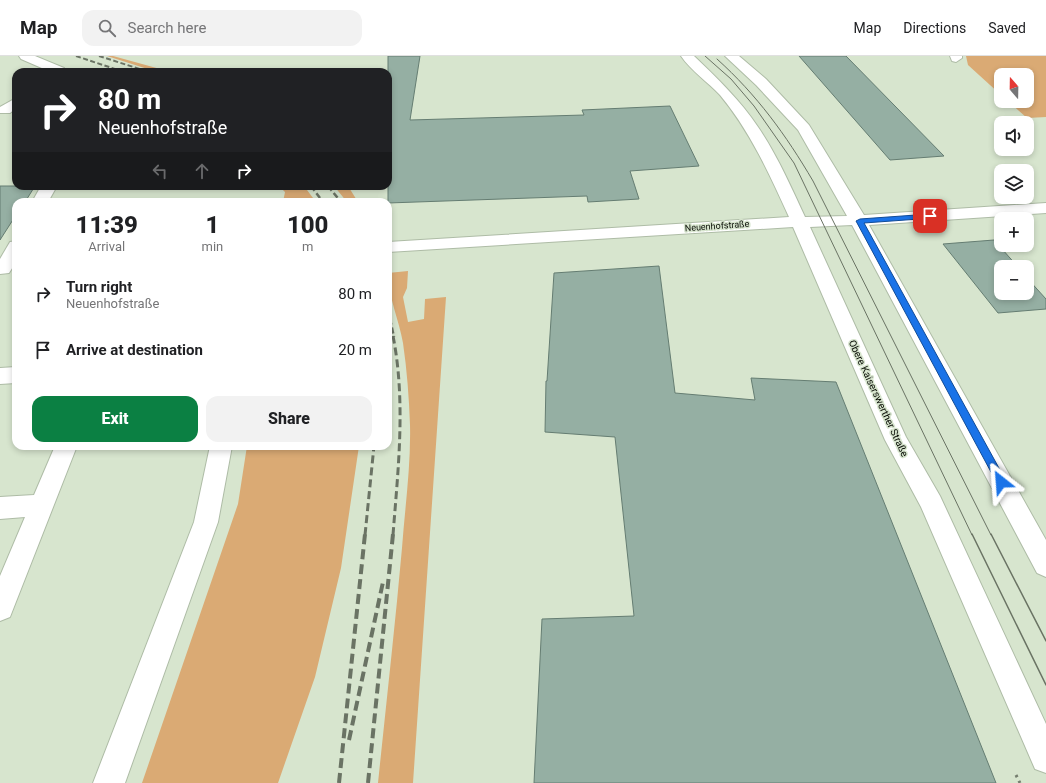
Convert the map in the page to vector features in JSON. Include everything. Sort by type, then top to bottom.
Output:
[{"type":"street","points":[[25,56],[52,68]]},
{"type":"street","name":"Obere Kaiserswerther Straße","points":[[686,56],[724,92],[752,128],[779,178],[798,222],[821,268],[896,440],[931,503],[1046,758]]},
{"type":"street","points":[[730,56],[761,82],[804,128],[860,221],[1046,565]]},
{"type":"street","points":[[5,110],[12,105]]},
{"type":"street","name":"Neuenhofstraße","points":[[392,247],[798,222],[860,221],[1046,208]]},
{"type":"street","points":[[6,268],[12,255]]},
{"type":"street","points":[[0,376],[12,375]]},
{"type":"street","points":[[0,608],[64,450]]},
{"type":"street","points":[[109,783],[206,522],[220,450]]},
{"type":"street","points":[[0,508],[42,505]]},
{"type":"shaded area","points":[[107,56],[113,56],[156,68],[144,68]]},
{"type":"shaded area","points":[[966,56],[1046,56],[1046,117],[1025,116],[1016,108],[1034,108],[1034,68],[994,68],[994,89],[968,65]]},
{"type":"shaded area","points":[[283,190],[307,190],[313,198],[284,198],[285,192]]},
{"type":"shaded area","points":[[337,190],[350,190],[356,198],[344,198]]},
{"type":"shaded area","points":[[408,271],[407,288],[403,297],[408,322],[424,319],[425,299],[446,297],[413,783],[378,783],[410,456],[407,374],[403,343],[392,299],[392,273]]},
{"type":"shaded area","points":[[246,450],[358,450],[341,568],[315,677],[278,783],[142,783],[238,504]]},
{"type":"building","points":[[388,56],[420,56],[410,120],[584,115],[582,110],[670,106],[699,166],[630,171],[639,199],[588,202],[587,196],[392,203],[392,198],[388,198],[388,190],[392,190],[392,68],[388,68]]},
{"type":"building","points":[[799,56],[846,56],[944,156],[890,160]]},
{"type":"building","points":[[0,186],[12,186],[12,190],[32,190],[28,198],[12,198],[12,221],[0,240]]},
{"type":"building","points":[[994,240],[994,252],[1005,252],[1012,260],[994,260],[994,300],[1034,300],[1034,286],[1046,299],[1046,309],[998,313],[943,244]]},
{"type":"building","points":[[659,266],[675,393],[755,400],[751,378],[836,382],[996,783],[534,783],[542,619],[634,616],[615,437],[545,432],[546,381],[554,273]]},
{"type":"tram line","points":[[705,56],[731,79],[754,106],[794,163],[972,535]]},
{"type":"tram line","points":[[717,59],[732,73],[770,116],[813,181],[991,535]]},
{"type":"tram line","points":[[972,534],[1046,685]]},
{"type":"tram line","points":[[991,534],[1046,641]]},
{"type":"railway","points":[[76,56],[112,68]]},
{"type":"railway","points":[[99,56],[136,68]]},
{"type":"railway","points":[[314,190],[320,198]]},
{"type":"railway","points":[[331,190],[338,198]]},
{"type":"railway","points":[[392,328],[394,337]]},
{"type":"railway","points":[[393,336],[399,385],[400,436],[393,535]]},
{"type":"railway","points":[[365,535],[374,450]]},
{"type":"railway","points":[[339,783],[365,534]]},
{"type":"railway","points":[[368,783],[393,534]]},
{"type":"railway","points":[[349,740],[383,582]]},
{"type":"route","points":[[930,216],[860,221],[1001,482]]}]
